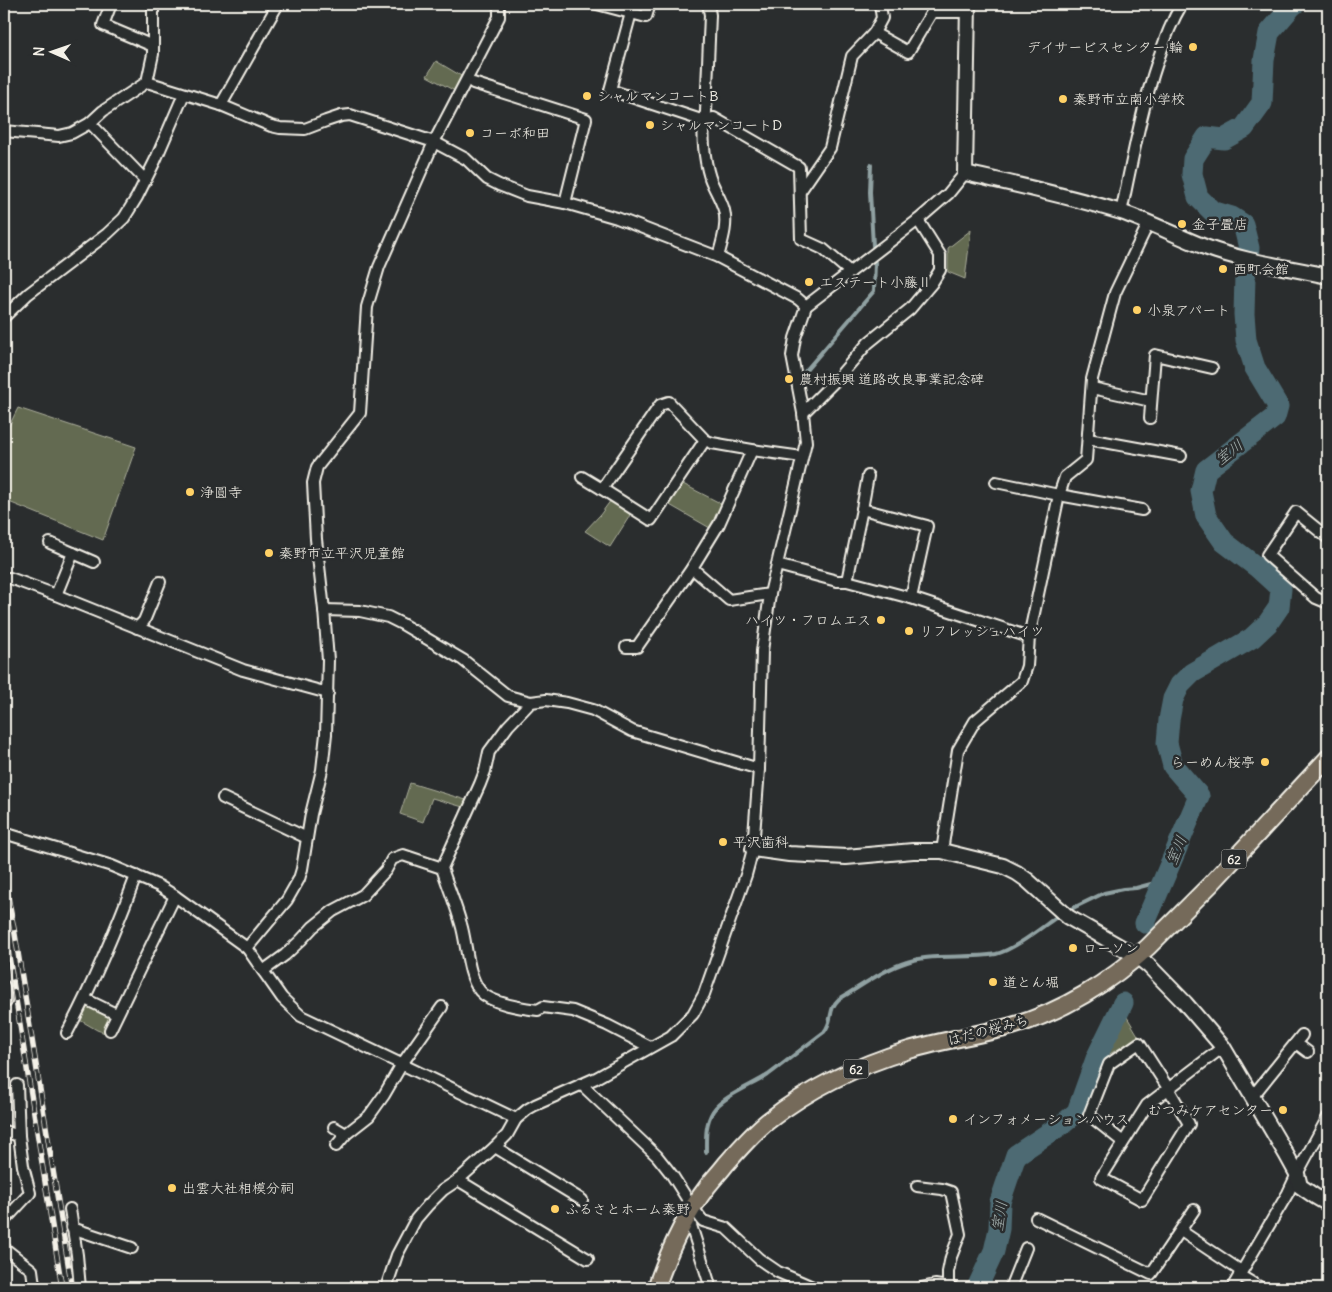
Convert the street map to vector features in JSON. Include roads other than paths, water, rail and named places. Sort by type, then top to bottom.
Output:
[{"type":"main road","name":"はだの桜みち","points":[[656,1288],[665,1262],[690,1212],[706,1188],[739,1149],[768,1121],[810,1092],[870,1062],[1014,1025],[1041,1016],[1073,1001],[1107,980],[1138,957],[1211,884],[1328,758]]},
{"type":"street","points":[[111,4],[103,25],[153,46]]},
{"type":"street","points":[[4,131],[66,136],[90,123],[103,111],[147,82],[152,61],[153,4]]},
{"type":"street","points":[[221,105],[278,4]]},
{"type":"street","points":[[247,948],[287,900],[299,879],[311,814],[322,770],[326,734],[328,660],[316,544],[313,483],[317,466],[360,414],[367,307],[380,267],[434,142],[499,17],[499,4]]},
{"type":"street","points":[[597,4],[646,18],[650,4]]},
{"type":"street","points":[[708,4],[710,15],[710,53],[704,120],[705,154],[710,178],[724,211],[725,231],[718,257]]},
{"type":"street","points":[[800,190],[830,148],[852,56],[874,33],[882,18],[880,4]]},
{"type":"street","points":[[1121,213],[1140,121],[1152,76],[1169,28],[1182,4]]},
{"type":"street","points":[[386,1288],[397,1255],[416,1219],[444,1190],[458,1180],[507,1135],[516,1119],[535,1105],[596,1078],[671,1036],[693,1014],[704,994],[754,849],[759,769],[762,651],[770,594],[806,442],[804,412],[792,356],[795,338],[806,306],[918,220],[948,194],[965,173],[968,8],[932,12],[908,52],[874,33]]},
{"type":"street","points":[[631,13],[610,90],[698,119],[714,118],[799,167],[801,239],[823,250],[850,272]]},
{"type":"street","points":[[147,82],[221,105],[270,126],[305,129],[341,116],[350,115],[434,142],[466,158],[487,179],[499,185],[527,196],[565,202],[617,218],[718,257],[798,299],[806,306]]},
{"type":"street","points":[[473,83],[586,119],[565,202]]},
{"type":"street","points":[[4,316],[28,294],[73,261],[124,218],[145,180],[184,94]]},
{"type":"street","points":[[90,123],[145,180]]},
{"type":"street","points":[[965,173],[1085,202],[1121,213],[1149,222],[1205,247],[1234,256],[1328,276]]},
{"type":"street","points":[[804,412],[868,344],[910,309],[932,283],[940,270],[940,255],[918,220]]},
{"type":"street","points":[[942,851],[958,750],[975,722],[1022,682],[1027,666],[1029,637],[1058,495],[1065,477],[1086,460],[1092,378],[1115,293],[1149,222]]},
{"type":"street","points":[[1150,418],[1155,355],[1189,357],[1212,368]]},
{"type":"street","points":[[1092,388],[1151,401]]},
{"type":"street","points":[[602,489],[660,405],[669,402],[705,440],[712,443],[802,457]]},
{"type":"street","points":[[1088,439],[1181,456]]},
{"type":"street","points":[[582,477],[651,520],[705,440]]},
{"type":"street","points":[[626,647],[637,648],[692,568],[719,524],[752,450]]},
{"type":"street","points":[[847,581],[868,476]]},
{"type":"street","points":[[996,482],[1142,510]]},
{"type":"street","points":[[862,510],[927,526],[911,598]]},
{"type":"street","points":[[1328,538],[1296,512],[1267,555],[1316,598],[1328,603]]},
{"type":"street","points":[[50,543],[94,562]]},
{"type":"street","points":[[56,595],[73,553]]},
{"type":"street","points":[[777,566],[837,581],[847,581],[911,598],[1029,637]]},
{"type":"street","points":[[692,568],[729,600],[770,594]]},
{"type":"street","points":[[4,579],[10,578],[56,595],[243,670],[328,693]]},
{"type":"street","points":[[137,628],[144,621],[160,582]]},
{"type":"street","points":[[324,610],[360,611],[388,617],[463,660],[508,696],[531,702],[546,700],[567,703],[593,710],[632,731],[759,769]]},
{"type":"street","points":[[531,702],[508,726],[489,752],[480,784],[442,868],[462,926],[473,976],[480,991],[494,1000],[517,1007],[538,1010],[543,1007],[572,1011],[607,1025],[650,1047]]},
{"type":"street","points":[[223,798],[307,838]]},
{"type":"street","points":[[4,833],[112,866],[158,886],[175,896],[247,948],[282,998],[301,1016],[516,1119]]},
{"type":"street","points":[[754,849],[789,854],[846,857],[913,851],[942,851],[1003,866],[1027,880],[1068,917],[1138,957],[1185,1003],[1223,1047],[1297,1174],[1300,1186],[1328,1204]]},
{"type":"street","points":[[263,971],[285,955],[332,911],[363,895],[386,870],[392,859],[403,855],[442,868]]},
{"type":"street","points":[[67,1033],[85,999],[136,876]]},
{"type":"street","points":[[110,1030],[116,1014],[175,896]]},
{"type":"street","points":[[4,986],[6,1002]]},
{"type":"street","points":[[85,999],[116,1014]]},
{"type":"street","points":[[336,1146],[346,1134],[369,1116],[402,1064],[442,1007]]},
{"type":"street","points":[[424,1012],[435,1017]]},
{"type":"street","points":[[1252,1097],[1299,1039],[1308,1052]]},
{"type":"street","points":[[1123,1142],[1089,1115],[1109,1064],[1139,1043],[1168,1088],[1189,1124],[1142,1200],[1101,1178],[1147,1105],[1168,1088],[1223,1047]]},
{"type":"street","points":[[581,1084],[657,1156],[672,1174],[690,1212],[710,1288]]},
{"type":"street","points":[[4,1221],[30,1194],[22,1166],[17,1085]]},
{"type":"street","points":[[1232,1288],[1288,1193],[1328,1117]]},
{"type":"street","points":[[334,1127],[346,1134]]},
{"type":"street","points":[[4,1131],[19,1136]]},
{"type":"street","points":[[495,1147],[582,1200]]},
{"type":"street","points":[[458,1180],[588,1258]]},
{"type":"street","points":[[917,1186],[951,1192],[960,1234],[951,1256],[948,1272],[951,1288],[935,1285],[921,1288]]},
{"type":"street","points":[[70,1210],[80,1288]]},
{"type":"street","points":[[1036,1218],[1151,1274],[1194,1210]]},
{"type":"street","points":[[690,1212],[703,1220],[726,1228],[759,1259],[778,1272],[815,1288]]},
{"type":"street","points":[[72,1228],[132,1248]]},
{"type":"street","points":[[1180,1230],[1261,1288]]},
{"type":"street","points":[[4,1248],[32,1270],[34,1285],[30,1288]]},
{"type":"street","points":[[1010,1288],[1026,1248]]},
{"type":"waterway","name":"室川","points":[[1145,923],[1199,796],[1173,766],[1167,743],[1173,699],[1180,685],[1192,673],[1252,638],[1268,623],[1279,607],[1281,589],[1258,568],[1224,542],[1206,516],[1201,491],[1206,470],[1275,417],[1278,406],[1255,368],[1246,340],[1244,314],[1245,276],[1249,248],[1243,224],[1232,217],[1212,211],[1198,197],[1192,174],[1193,159],[1207,137],[1224,139],[1244,128],[1262,103],[1264,60],[1269,33],[1295,4]]},
{"type":"waterway","points":[[871,165],[870,192],[873,246]]},
{"type":"waterway","points":[[802,375],[874,291],[875,262]]},
{"type":"waterway","points":[[1069,910],[1104,893],[1151,884],[1162,885]]},
{"type":"waterway","points":[[706,1152],[706,1131],[713,1111],[724,1100],[768,1075],[824,1032],[829,1023],[833,1007],[839,999],[898,965],[917,959],[985,955],[1003,952],[1058,916]]},
{"type":"waterway","name":"室川","points":[[977,1288],[994,1251],[999,1229],[1000,1202],[1016,1155],[1064,1123],[1077,1112],[1097,1056],[1123,1003]]},
{"type":"railway","points":[[4,876],[72,1288]]},
{"type":"railway","points":[[4,925],[62,1288]]},
{"type":"place","name":"デイサービスセンター 輪","points":[[1193,47]]},
{"type":"place","name":"シャルマンコートB","points":[[587,96]]},
{"type":"place","name":"秦野市立南小学校","points":[[1063,99]]},
{"type":"place","name":"シャルマンコートD","points":[[650,125]]},
{"type":"place","name":"コーポ和田","points":[[470,133]]},
{"type":"place","name":"金子畳店","points":[[1182,224]]},
{"type":"place","name":"西町会館","points":[[1223,269]]},
{"type":"place","name":"エステート小藤Ⅱ","points":[[809,282]]},
{"type":"place","name":"小泉アパート","points":[[1137,310]]},
{"type":"place","name":"農村振興 道路改良事業記念碑","points":[[789,379]]},
{"type":"place","name":"浄圓寺","points":[[190,492]]},
{"type":"place","name":"秦野市立平沢児童館","points":[[269,553]]},
{"type":"place","name":"ハイツ・フロムエス","points":[[881,620]]},
{"type":"place","name":"リフレッシュハイツ","points":[[909,631]]},
{"type":"place","name":"らーめん桜亭","points":[[1265,762]]},
{"type":"place","name":"平沢歯科","points":[[723,842]]},
{"type":"place","name":"ローソン","points":[[1073,948]]},
{"type":"place","name":"道とん堀","points":[[993,982]]},
{"type":"place","name":"むつみケアセンター","points":[[1283,1110]]},
{"type":"place","name":"インフォメーションハウス","points":[[953,1119]]},
{"type":"place","name":"出雲大社相模分祠","points":[[172,1188]]},
{"type":"place","name":"ふるさとホーム秦野","points":[[555,1209]]}]
